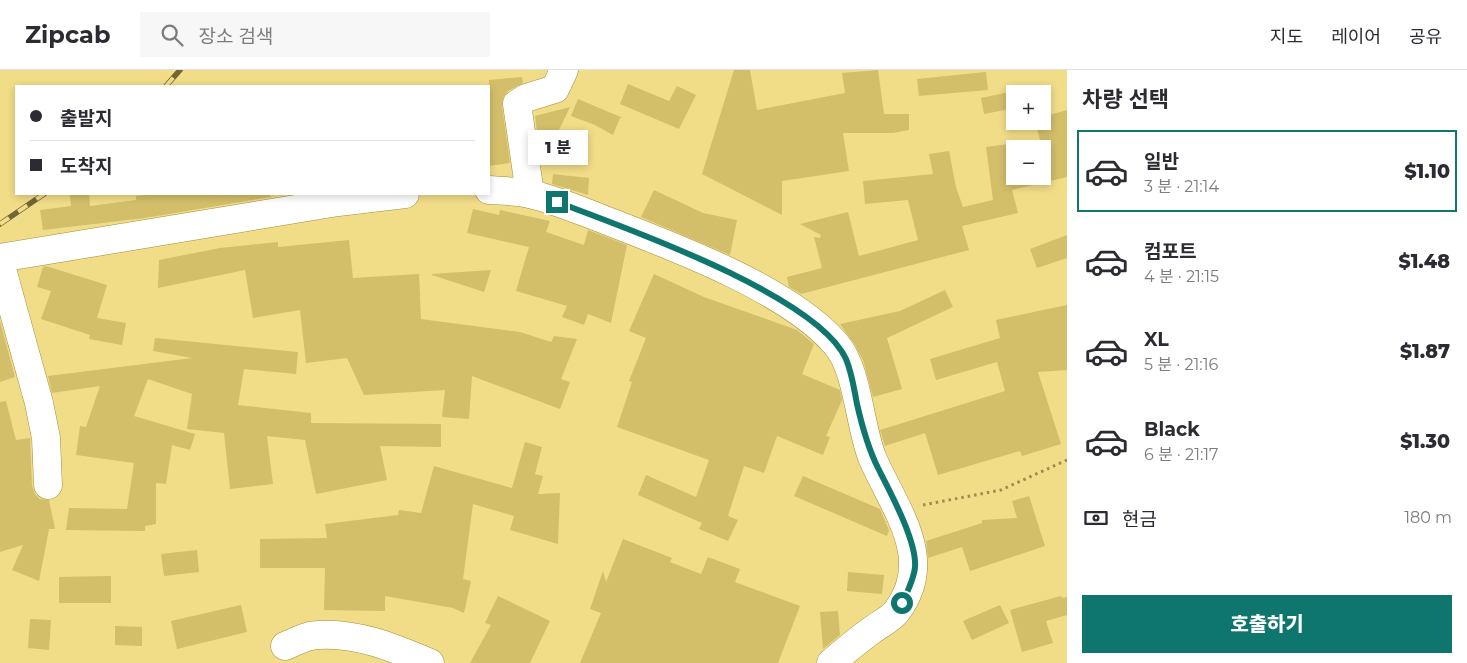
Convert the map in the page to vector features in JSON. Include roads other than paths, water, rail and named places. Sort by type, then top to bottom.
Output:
[{"type":"street","points":[[530,194],[518,104],[526,98],[555,89],[564,70]]},
{"type":"street","points":[[490,190],[530,194],[636,232],[720,268],[768,292],[835,343],[846,359],[863,432],[873,458],[899,512],[910,543],[915,567],[907,593],[896,613],[831,663]]},
{"type":"street","points":[[48,486],[46,438],[39,403],[0,260],[338,202],[397,195]]},
{"type":"street","points":[[285,646],[316,634],[345,636],[384,644],[430,663]]},
{"type":"railway","points":[[167,85],[180,70]]},
{"type":"railway","points":[[0,224],[43,195]]}]
